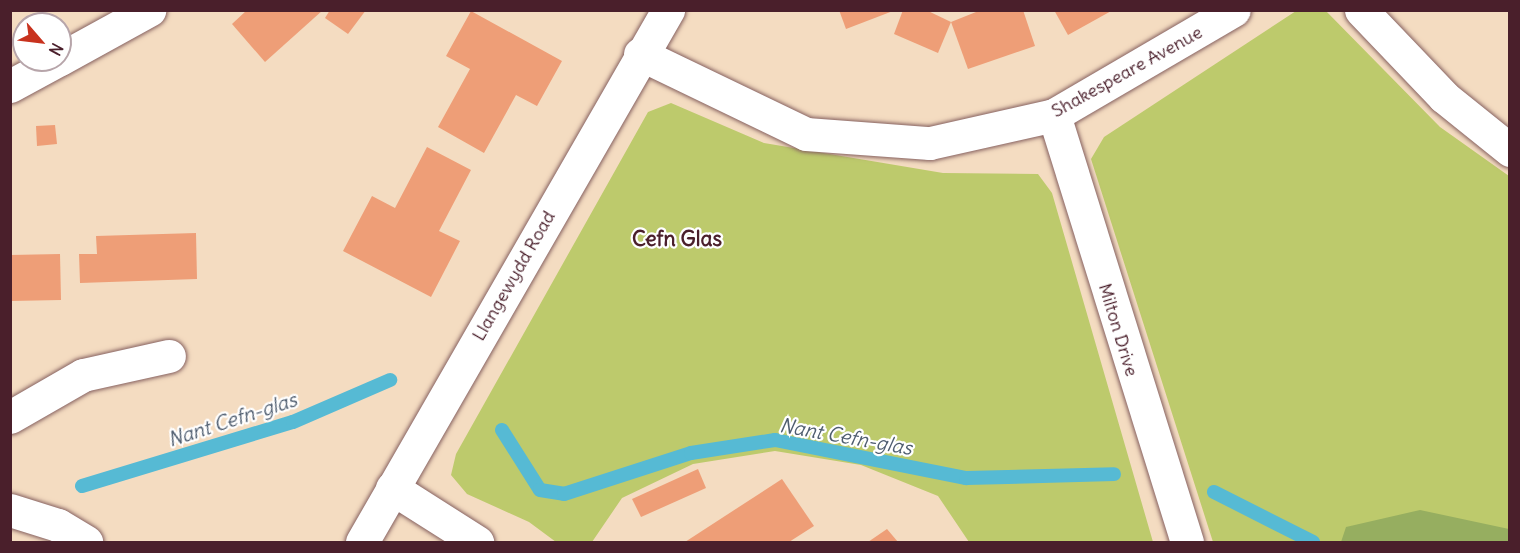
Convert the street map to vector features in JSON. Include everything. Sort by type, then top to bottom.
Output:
[{"type":"street","points":[[72,53],[149,10]]},
{"type":"street","name":"Llangewydd Road","points":[[362,543],[640,54],[668,10]]},
{"type":"street","name":"Shakespeare Avenue","points":[[640,54],[807,134],[930,143],[1054,115],[1234,10]]},
{"type":"street","points":[[1361,10],[1444,97],[1509,150]]},
{"type":"street","points":[[10,86],[36,72]]},
{"type":"street","name":"Milton Drive","points":[[1054,115],[1187,543]]},
{"type":"street","points":[[10,417],[83,375],[169,356]]},
{"type":"street","points":[[392,488],[477,543]]},
{"type":"street","points":[[10,510],[58,525],[86,543]]},
{"type":"green space","points":[[1325,10],[1440,127],[1509,176],[1509,542],[1213,542],[1091,159],[1104,137],[1296,11]]},
{"type":"green space","points":[[671,103],[764,143],[943,173],[1038,174],[1052,193],[1153,542],[969,542],[938,496],[861,465],[775,451],[693,464],[622,498],[592,542],[556,542],[529,522],[467,494],[451,475],[456,454],[648,112]]},
{"type":"green space","points":[[1420,510],[1509,529],[1509,542],[1341,542],[1346,527]]},
{"type":"building","points":[[247,10],[323,10],[265,62],[232,24]]},
{"type":"building","points":[[330,10],[366,10],[348,34],[325,18]]},
{"type":"building","points":[[839,10],[893,10],[893,11],[846,29]]},
{"type":"building","points":[[903,10],[926,10],[951,22],[938,53],[894,34]]},
{"type":"building","points":[[981,10],[1023,10],[1035,46],[968,69],[951,22]]},
{"type":"building","points":[[1054,10],[1113,10],[1068,35]]},
{"type":"building","points":[[471,11],[562,61],[537,106],[516,95],[484,153],[438,127],[470,69],[446,56]]},
{"type":"building","points":[[55,125],[57,144],[37,146],[36,126]]},
{"type":"building","points":[[427,147],[471,170],[439,231],[460,241],[431,297],[343,251],[372,196],[395,208]]},
{"type":"building","points":[[196,233],[197,279],[80,283],[79,254],[97,254],[96,236]]},
{"type":"building","points":[[60,254],[61,300],[10,301],[10,255]]},
{"type":"building","points":[[698,469],[706,488],[641,517],[632,499]]},
{"type":"building","points":[[782,479],[814,526],[789,542],[685,542]]},
{"type":"building","points":[[887,529],[898,542],[868,542]]},
{"type":"waterway","name":"Nant Cefn-glas","points":[[82,486],[293,422],[390,380]]},
{"type":"waterway","name":"Nant Cefn-glas","points":[[502,430],[540,490],[564,494],[691,453],[775,440],[966,478],[1114,474]]},
{"type":"waterway","name":"Nant Cefn-glas","points":[[1214,492],[1313,542]]},
{"type":"district","name":"Cefn Glas","points":[[677,239]]}]
